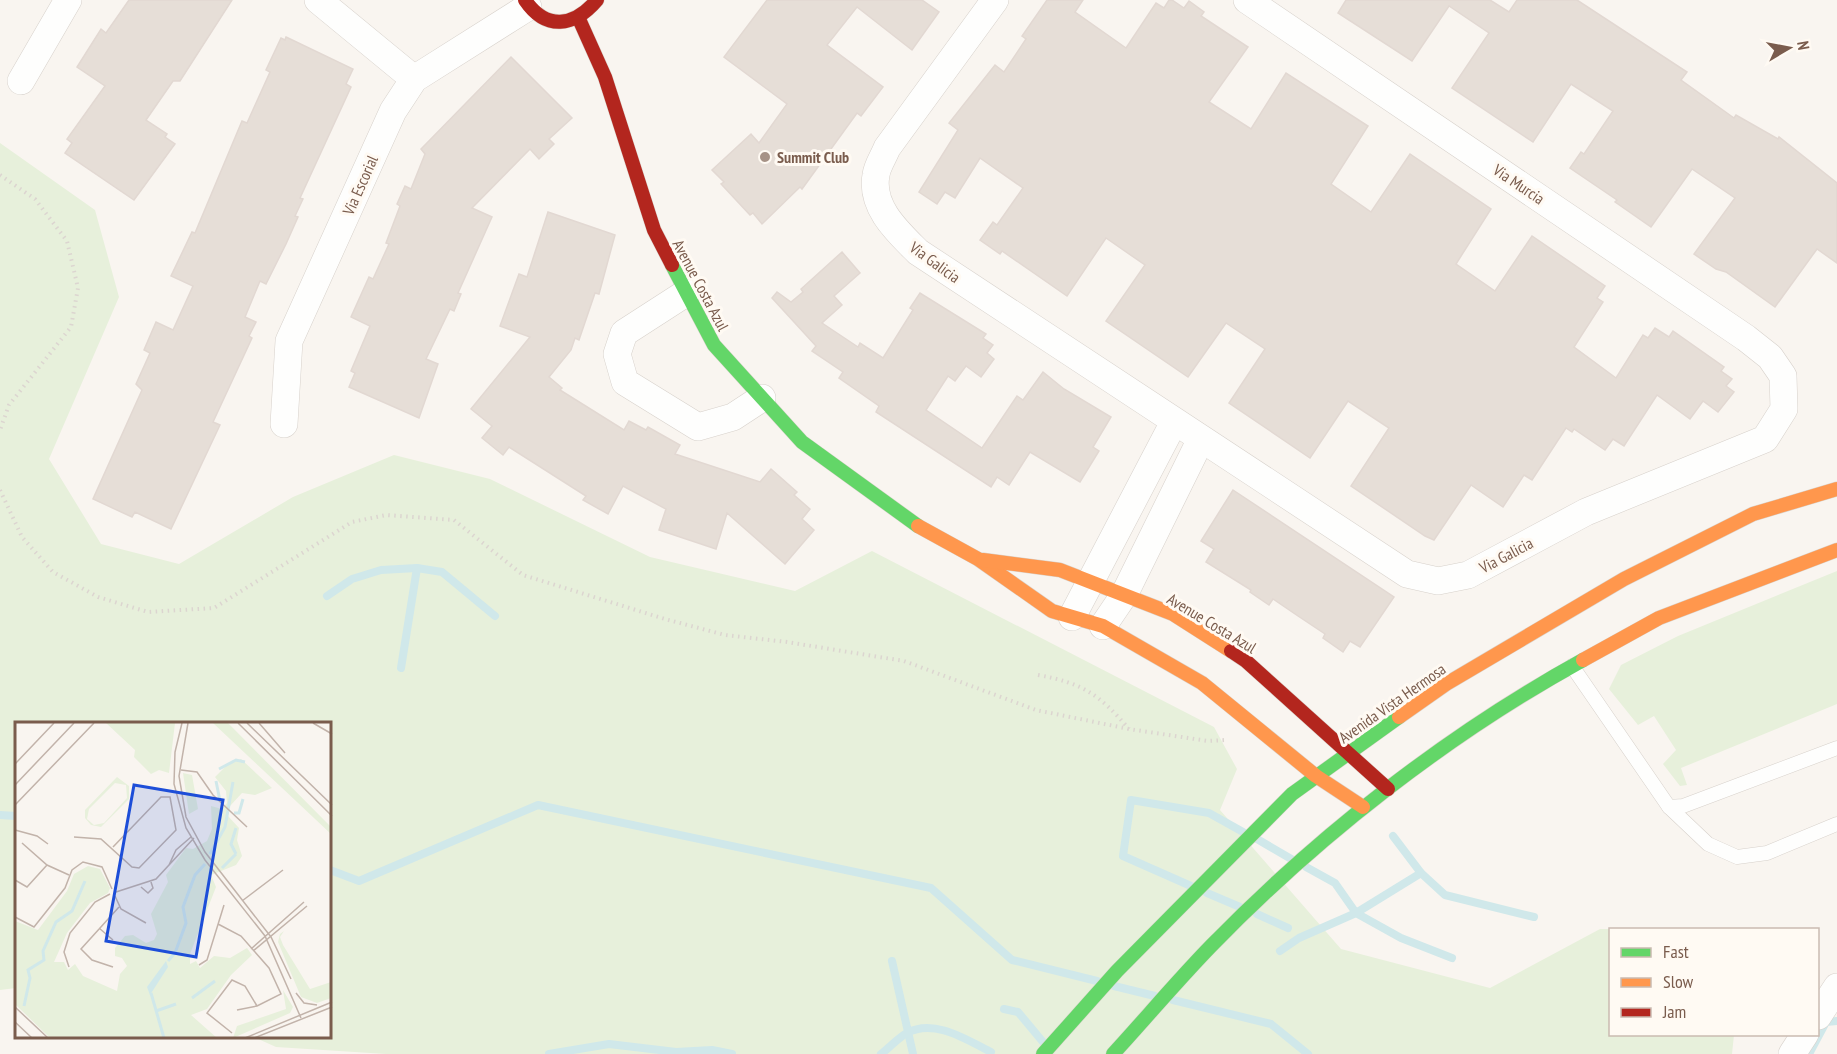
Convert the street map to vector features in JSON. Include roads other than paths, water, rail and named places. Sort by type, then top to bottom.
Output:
[{"type":"main road","points":[[526,3],[546,20],[568,22],[579,19],[597,0]]},
{"type":"main road","name":"Avenue Costa Azul","points":[[579,19],[605,77],[654,230],[686,292],[714,345],[802,442],[904,519],[978,560],[1052,611],[1103,626],[1202,683],[1316,776],[1364,807]]},
{"type":"main road","name":"Avenida Vista Hermosa","points":[[1043,1054],[1117,971],[1292,794],[1316,776],[1446,684],[1624,579],[1753,514],[1837,489]]},
{"type":"main road","points":[[1113,1054],[1212,945],[1338,828],[1453,740],[1572,666],[1659,618],[1837,549]]},
{"type":"main road","name":"Avenue Costa Azul","points":[[978,560],[1060,570],[1173,614],[1246,661],[1388,789]]},
{"type":"street","points":[[21,81],[68,0]]},
{"type":"street","points":[[318,0],[414,79]]},
{"type":"street","name":"Via Galicia","points":[[995,0],[887,148],[876,175],[878,202],[892,226],[918,252],[1407,573],[1438,580],[1468,575],[1586,512],[1765,439],[1784,410],[1783,376]]},
{"type":"street","name":"Via Murcia","points":[[1247,0],[1746,338],[1770,357],[1783,376]]},
{"type":"street","name":"Via Escorial","points":[[284,424],[289,341],[393,111],[414,79],[526,3]]},
{"type":"street","points":[[686,292],[624,333],[617,354],[625,382],[698,427],[733,417],[762,398]]},
{"type":"street","points":[[1072,617],[1174,422]]},
{"type":"street","points":[[1103,626],[1124,595],[1201,439]]},
{"type":"street","points":[[1819,1014],[1837,987]]},
{"type":"street","points":[[1792,1054],[1804,1036]]},
{"type":"lane","points":[[1572,666],[1669,807],[1708,844],[1737,857],[1767,853],[1837,824]]},
{"type":"lane","points":[[1669,807],[1683,806],[1837,748]]},
{"type":"waterway","points":[[327,596],[352,579],[381,570],[417,568],[442,572],[495,616]]},
{"type":"waterway","points":[[401,668],[417,568]]},
{"type":"waterway","points":[[1191,886],[1123,856],[1131,800],[1209,813],[1243,832]]},
{"type":"waterway","points":[[332,871],[359,881],[538,805],[931,888],[1012,960],[1097,981]]},
{"type":"waterway","points":[[0,815],[15,816]]},
{"type":"waterway","points":[[1393,836],[1421,873],[1445,895],[1534,917]]},
{"type":"waterway","points":[[1257,839],[1293,860]]},
{"type":"waterway","points":[[1306,867],[1335,883],[1356,913],[1401,938],[1452,958]]},
{"type":"waterway","points":[[1280,951],[1299,938],[1356,913],[1421,873]]},
{"type":"waterway","points":[[1207,893],[1240,907]]},
{"type":"waterway","points":[[1257,914],[1288,928]]},
{"type":"waterway","points":[[892,961],[913,1054]]},
{"type":"waterway","points":[[1114,986],[1155,996]]},
{"type":"waterway","points":[[1173,1000],[1271,1024],[1308,1054]]},
{"type":"waterway","points":[[1004,1009],[1018,1012],[1043,1042]]},
{"type":"waterway","points":[[1819,1035],[1826,1022],[1837,1021]]},
{"type":"waterway","points":[[881,1054],[907,1033],[928,1028],[950,1032],[991,1052]]},
{"type":"waterway","points":[[1809,1054],[1819,1036]]},
{"type":"waterway","points":[[549,1054],[609,1044],[676,1052],[712,1050],[732,1054]]},
{"type":"place","name":"Summit Club","points":[[765,157]]}]
